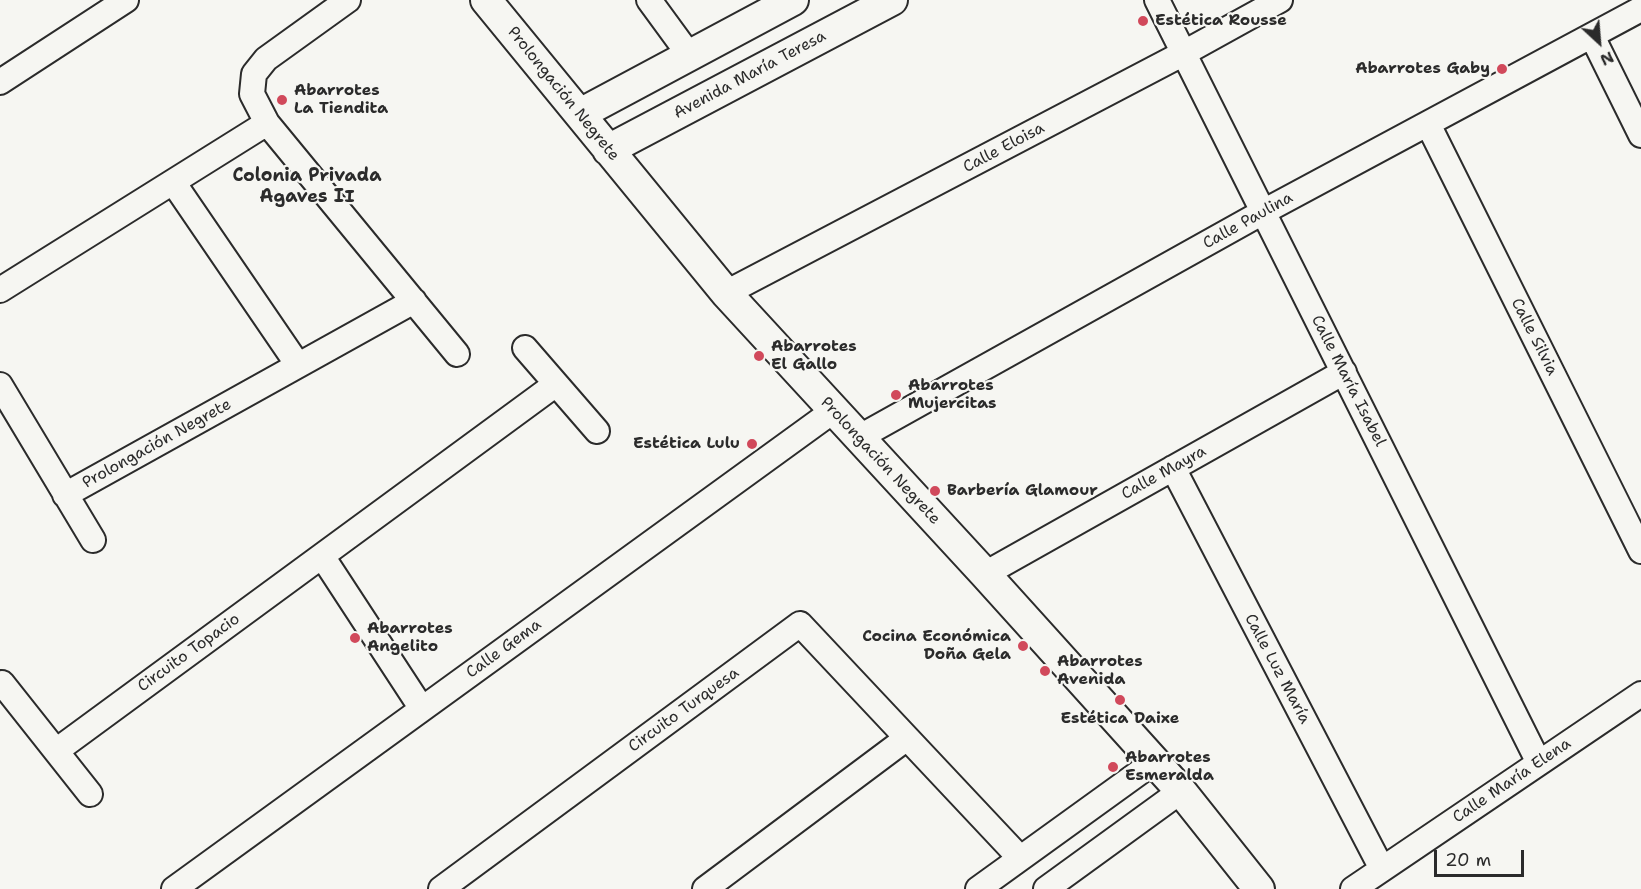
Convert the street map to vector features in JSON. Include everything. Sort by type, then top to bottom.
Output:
[{"type":"street","points":[[0,82],[126,0]]},
{"type":"street","points":[[348,0],[266,59],[254,74],[252,94],[267,123],[457,354]]},
{"type":"street","name":"Prolongación Negrete","points":[[486,0],[726,293],[1181,791],[1259,889]]},
{"type":"street","points":[[649,0],[690,56]]},
{"type":"street","points":[[580,114],[793,0]]},
{"type":"street","name":"Avenida María Teresa","points":[[608,150],[892,0]]},
{"type":"street","name":"Calle María Isabel","points":[[1157,0],[1539,763]]},
{"type":"street","name":"Calle Eloisa","points":[[726,293],[1184,53],[1280,0]]},
{"type":"street","name":"Calle Paulina","points":[[858,438],[1263,212],[1641,9]]},
{"type":"street","points":[[1592,36],[1641,135]]},
{"type":"street","points":[[0,290],[267,123]]},
{"type":"street","name":"Calle Silvia","points":[[1428,124],[1641,550]]},
{"type":"street","points":[[173,182],[298,365]]},
{"type":"street","name":"Prolongación Negrete","points":[[0,385],[65,495],[414,301]]},
{"type":"street","points":[[525,348],[597,431]]},
{"type":"street","name":"Calle Mayra","points":[[985,574],[1344,372]]},
{"type":"street","name":"Circuito Topacio","points":[[56,751],[556,384]]},
{"type":"street","name":"Calle Gema","points":[[174,889],[833,411]]},
{"type":"street","name":"Calle Luz María","points":[[1173,468],[1382,869]]},
{"type":"street","points":[[65,495],[93,540]]},
{"type":"street","points":[[322,556],[422,709]]},
{"type":"street","name":"Circuito Turquesa","points":[[441,889],[800,624],[1020,858]]},
{"type":"street","points":[[1,684],[90,794]]},
{"type":"street","name":"Calle María Elena","points":[[1353,889],[1641,694]]},
{"type":"street","points":[[705,889],[907,738]]},
{"type":"street","points":[[978,889],[1154,762]]},
{"type":"street","points":[[1046,889],[1181,791]]},
{"type":"place","name":"Estética Rousse","points":[[1143,21]]},
{"type":"place","name":"Abarrotes Gaby","points":[[1502,69]]},
{"type":"place","name":"Abarrotes La Tiendita","points":[[282,100]]},
{"type":"place","name":"Abarrotes El Gallo","points":[[759,356]]},
{"type":"place","name":"Abarrotes Mujercitas","points":[[896,395]]},
{"type":"place","name":"Estética Lulu","points":[[752,444]]},
{"type":"place","name":"Barbería Glamour","points":[[935,491]]},
{"type":"place","name":"Abarrotes Angelito","points":[[355,638]]},
{"type":"place","name":"Cocina Económica Doña Gela","points":[[1023,646]]},
{"type":"place","name":"Abarrotes Avenida","points":[[1045,671]]},
{"type":"place","name":"Estética Daixe","points":[[1120,700]]},
{"type":"place","name":"Abarrotes Esmeralda","points":[[1113,767]]},
{"type":"district","name":"Colonia Privada Agaves II","points":[[307,186]]}]
